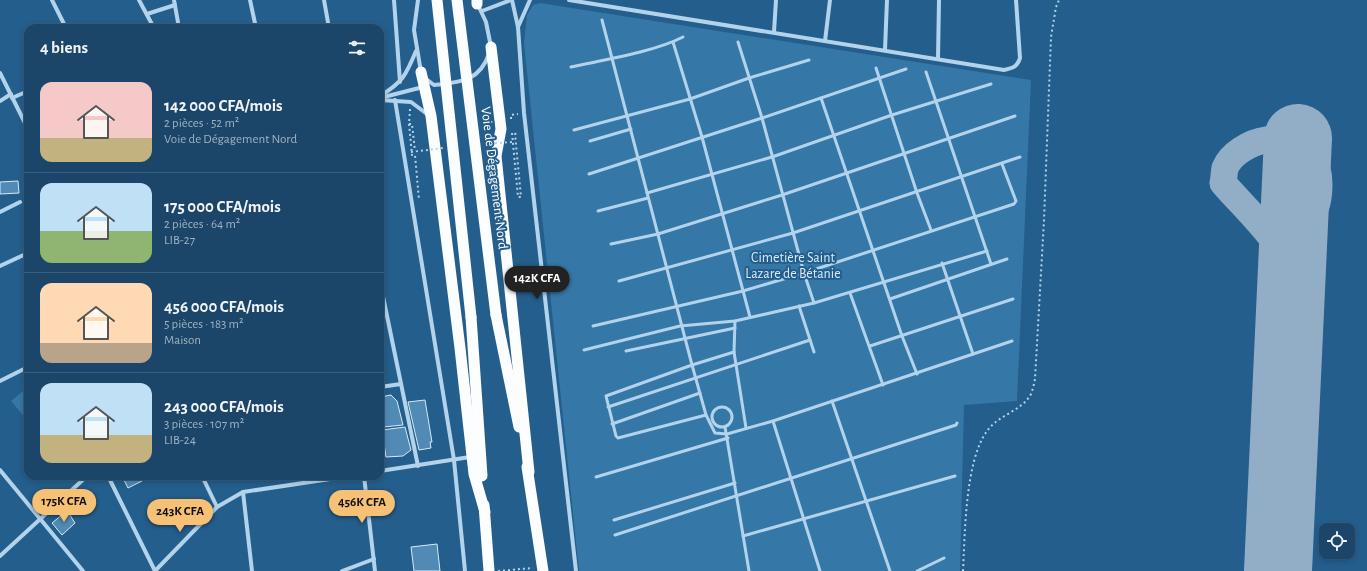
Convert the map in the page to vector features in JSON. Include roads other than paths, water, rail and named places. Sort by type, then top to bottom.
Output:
[{"type":"highway","points":[[437,0],[471,317],[489,571]]},
{"type":"highway","name":"Voie de Dégagement Nord","points":[[457,0],[496,315],[529,472],[543,569]]},
{"type":"highway","points":[[491,47],[501,129],[496,156],[529,472]]},
{"type":"highway","points":[[421,72],[428,86],[474,474],[485,512]]},
{"type":"street","points":[[52,0],[64,24]]},
{"type":"street","points":[[139,0],[152,24]]},
{"type":"street","points":[[174,0],[178,24]]},
{"type":"street","points":[[250,0],[255,24]]},
{"type":"street","points":[[324,0],[328,24]]},
{"type":"street","points":[[394,0],[400,82]]},
{"type":"street","points":[[418,0],[414,30],[416,51],[421,72]]},
{"type":"street","points":[[384,97],[428,86],[471,79],[485,66],[491,47],[486,22],[477,4],[512,0],[518,27],[524,113],[576,571]]},
{"type":"street","points":[[518,27],[530,0]]},
{"type":"street","points":[[569,0],[1004,70],[1013,68],[1018,64],[1021,52],[1016,0]]},
{"type":"street","points":[[774,32],[776,0]]},
{"type":"street","points":[[825,41],[830,0]]},
{"type":"street","points":[[885,50],[887,0]]},
{"type":"street","points":[[938,59],[939,0]]},
{"type":"street","points":[[147,14],[175,5]]},
{"type":"street","points":[[384,95],[400,82],[407,73],[416,51]]},
{"type":"street","points":[[0,73],[24,121]]},
{"type":"street","points":[[0,101],[24,92]]},
{"type":"street","points":[[384,99],[411,102],[431,116]]},
{"type":"street","points":[[395,100],[454,460],[465,571]]},
{"type":"street","points":[[0,212],[20,202]]},
{"type":"street","points":[[0,266],[24,255]]},
{"type":"street","points":[[384,301],[418,466]]},
{"type":"street","points":[[0,381],[24,369]]},
{"type":"street","points":[[384,386],[401,384]]},
{"type":"street","points":[[384,470],[472,457]]},
{"type":"street","points":[[0,470],[83,571]]},
{"type":"street","points":[[0,556],[83,480]]},
{"type":"street","points":[[110,480],[155,571],[217,507],[243,492],[323,480]]},
{"type":"street","points":[[204,480],[217,507]]},
{"type":"street","points":[[364,480],[375,571]]},
{"type":"street","points":[[243,492],[252,571]]},
{"type":"street","points":[[342,571],[374,559]]},
{"type":"lane","points":[[602,20],[667,269],[680,326],[706,415],[714,433],[727,434],[773,421],[1012,341]]},
{"type":"lane","points":[[571,67],[673,42],[683,37]]},
{"type":"lane","points":[[673,42],[702,136],[750,317]]},
{"type":"lane","points":[[738,42],[762,118],[804,273],[814,302]]},
{"type":"lane","points":[[574,130],[628,117],[690,99],[749,78],[809,60]]},
{"type":"lane","points":[[876,68],[916,193],[931,230]]},
{"type":"lane","points":[[589,174],[702,136],[762,118],[906,69]]},
{"type":"lane","points":[[926,72],[950,139],[991,264]]},
{"type":"lane","points":[[647,193],[712,176],[772,157],[990,84]]},
{"type":"lane","points":[[821,98],[872,250],[917,374]]},
{"type":"lane","points":[[611,244],[658,234],[782,195],[905,155],[1015,116]]},
{"type":"lane","points":[[590,141],[631,129]]},
{"type":"lane","points":[[619,281],[733,251],[793,233],[860,212],[1020,157]]},
{"type":"lane","points":[[594,326],[743,291],[804,273],[931,230],[1014,204],[1016,201],[1002,164]]},
{"type":"lane","points":[[598,211],[648,198]]},
{"type":"lane","points":[[584,350],[680,326],[735,321],[799,306],[885,283],[942,263],[987,251]]},
{"type":"lane","points":[[890,299],[1007,259]]},
{"type":"lane","points":[[942,263],[973,354]]},
{"type":"lane","points":[[850,292],[883,385]]},
{"type":"lane","points":[[870,346],[1013,299]]},
{"type":"lane","points":[[799,306],[814,352]]},
{"type":"lane","points":[[735,321],[734,352],[746,428]]},
{"type":"lane","points":[[626,351],[735,328]]},
{"type":"lane","points":[[608,407],[810,340]]},
{"type":"lane","points":[[706,415],[618,438],[612,424],[606,396],[692,365],[734,352]]},
{"type":"lane","points":[[612,424],[700,393]]},
{"type":"lane","points":[[832,401],[890,571]]},
{"type":"lane","points":[[721,407],[728,408],[732,413],[732,420],[725,427],[716,424],[712,419],[713,412],[721,407]]},
{"type":"lane","points":[[773,421],[805,519],[820,571]]},
{"type":"lane","points":[[615,535],[852,460],[956,425],[957,423]]},
{"type":"lane","points":[[725,427],[749,571]]},
{"type":"lane","points":[[596,476],[728,438]]},
{"type":"lane","points":[[743,536],[955,476]]},
{"type":"lane","points":[[614,520],[734,483]]},
{"type":"lane","points":[[917,571],[944,558]]},
{"type":"park label","name":"Cimetière Saint Lazare de Bétanie","points":[[793,266]]}]
